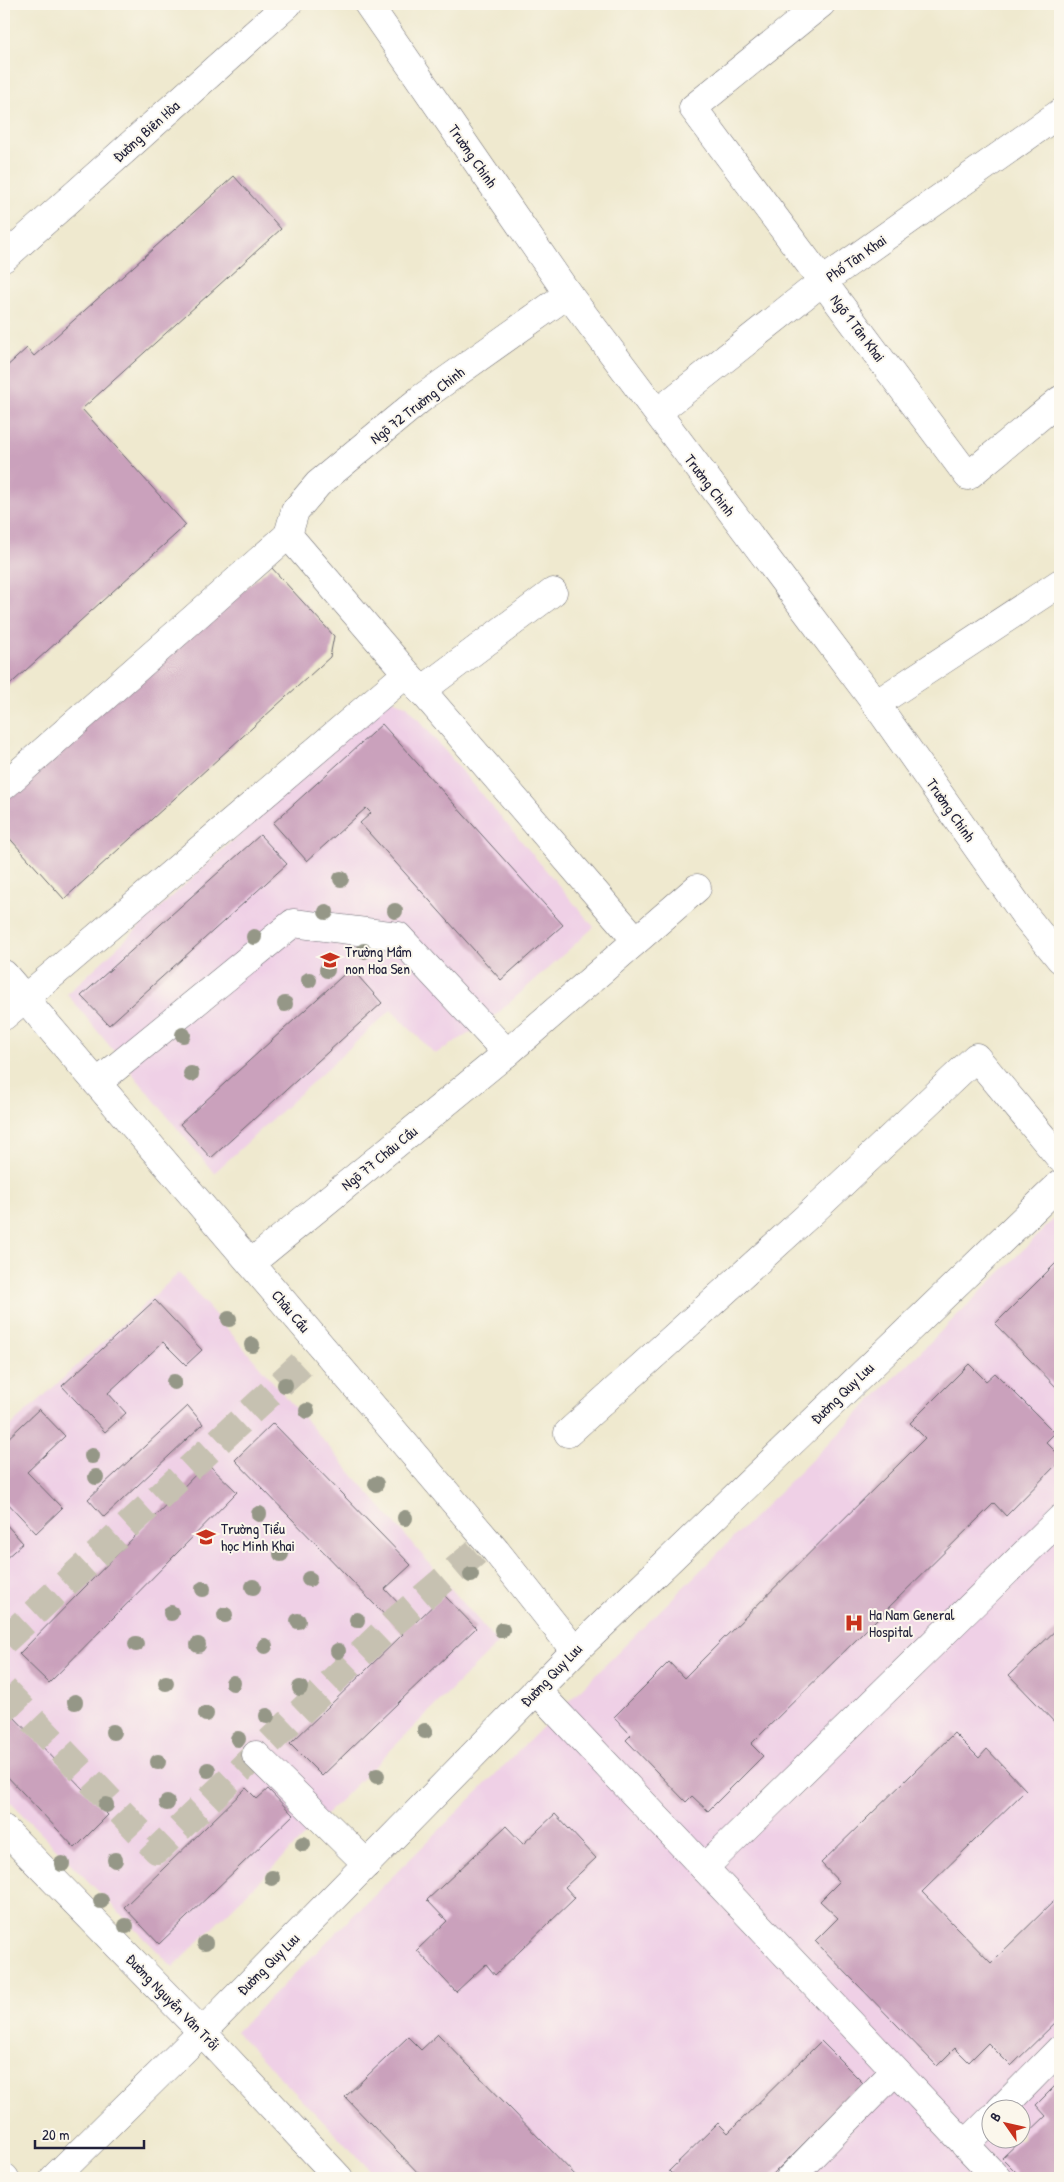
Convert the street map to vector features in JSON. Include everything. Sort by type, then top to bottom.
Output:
[{"type":"street","name":"Đường Biên Hòa","points":[[4,258],[288,4]]},
{"type":"street","name":"Trường Chinh","points":[[368,4],[568,294],[658,412],[681,447],[876,704],[1026,917],[1060,959]]},
{"type":"street","name":"Ngõ 1 Tân Khai","points":[[821,4],[693,108],[968,476],[1060,400]]},
{"type":"street","name":"Phố Tân Khai","points":[[658,412],[823,282],[1060,113]]},
{"type":"street","name":"Ngõ 72 Trường Chinh","points":[[288,535],[295,511],[318,484],[423,397],[568,294]]},
{"type":"street","points":[[4,786],[288,535],[636,940]]},
{"type":"street","points":[[876,704],[1060,583]]},
{"type":"street","points":[[4,1016],[414,683],[552,592]]},
{"type":"street","name":"Ngõ 77 Châu Cầu","points":[[251,1263],[506,1052],[697,888]]},
{"type":"street","points":[[97,1083],[293,924],[398,936],[506,1052]]},
{"type":"street","name":"Châu Cầu","points":[[4,974],[496,1551],[575,1651]]},
{"type":"street","points":[[568,1433],[749,1270],[976,1057],[1060,1158]]},
{"type":"street","name":"Đường Quy Lưu","points":[[54,2178],[202,2032],[575,1651],[1060,1184]]},
{"type":"street","points":[[704,1868],[1060,1519]]},
{"type":"street","points":[[536,1690],[997,2178]]},
{"type":"street","points":[[256,1755],[367,1864]]},
{"type":"street","name":"Đường Nguyễn Văn Trỗi","points":[[4,1829],[202,2032],[339,2178]]},
{"type":"street","points":[[1010,2100],[1060,2049]]},
{"type":"street","points":[[790,2178],[895,2071]]},
{"type":"street","points":[[965,2145],[982,2128]]},
{"type":"shaded area","name":"Trường Mầm non Hoa Sen","points":[[390,699],[407,706],[594,927],[488,1022],[435,1054],[391,1010],[214,1173],[67,994],[372,711]]},
{"type":"shaded area","name":"Ha Nam General Hospital","points":[[1060,1213],[1060,2178],[378,2178],[236,2032]]},
{"type":"shaded area","name":"Trường Tiểu học Minh Khai","points":[[179,1273],[498,1643],[173,1967],[4,1796],[4,1432]]},
{"type":"building","points":[[234,176],[281,229],[82,409],[186,525],[4,690],[4,369],[27,348],[34,356]]},
{"type":"building","points":[[271,567],[334,636],[330,657],[64,899],[4,832],[4,788]]},
{"type":"building","points":[[382,724],[563,925],[501,980],[360,823],[371,813],[366,808],[307,861],[273,823]]},
{"type":"building","points":[[260,835],[287,864],[109,1025],[81,996]]},
{"type":"building","points":[[351,968],[382,1003],[211,1158],[180,1124]]},
{"type":"building","points":[[1060,1259],[1060,1391],[995,1324]]},
{"type":"building","points":[[155,1300],[202,1350],[186,1365],[163,1342],[108,1393],[126,1413],[105,1432],[62,1386]]},
{"type":"building","points":[[969,1364],[986,1381],[995,1373],[1055,1433],[1046,1442],[1060,1456],[1060,1461],[1006,1516],[994,1503],[751,1744],[763,1756],[708,1811],[692,1796],[686,1802],[626,1740],[631,1735],[614,1717],[669,1662],[684,1678],[925,1438],[910,1423]]},
{"type":"building","points":[[188,1406],[203,1424],[104,1517],[88,1499]]},
{"type":"building","points":[[39,1409],[65,1436],[27,1472],[62,1508],[36,1533],[4,1499],[4,1442]]},
{"type":"building","points":[[273,1423],[411,1565],[385,1589],[416,1622],[444,1595],[476,1628],[322,1776],[290,1744],[403,1634],[235,1460]]},
{"type":"building","points":[[207,1463],[237,1492],[49,1683],[19,1654]]},
{"type":"building","points":[[4,1522],[23,1543],[4,1560]]},
{"type":"building","points":[[1060,1626],[1060,1728],[1009,1675]]},
{"type":"building","points":[[11,1714],[108,1815],[75,1848],[4,1773],[4,1721]]},
{"type":"building","points":[[954,1733],[979,1758],[987,1749],[1026,1790],[922,1892],[991,1963],[1060,1895],[1060,2018],[1011,2066],[988,2043],[969,2062],[955,2048],[937,2066],[815,1941],[838,1918],[820,1901],[839,1882],[821,1863]]},
{"type":"building","points":[[246,1788],[257,1799],[268,1789],[293,1815],[159,1944],[124,1907]]},
{"type":"building","points":[[555,1814],[596,1858],[565,1887],[575,1898],[495,1975],[486,1964],[456,1992],[417,1950],[447,1921],[427,1900],[506,1826],[523,1844]]},
{"type":"building","points":[[438,2034],[578,2178],[423,2178],[345,2097],[408,2037],[421,2050]]},
{"type":"building","points":[[821,2041],[864,2084],[769,2178],[676,2178],[669,2171],[718,2123],[728,2133]]},
{"type":"building","points":[[1060,2081],[1060,2178],[1022,2178],[1002,2158],[1010,2150],[1032,2150],[1032,2129],[1046,2116],[1036,2105]]},
{"type":"building","points":[[915,2172],[921,2178],[908,2178]]},
{"type":"tunnel","points":[[4,1641],[321,1346]]},
{"type":"tunnel","points":[[4,1690],[157,1850],[393,1623],[488,1542]]},
{"type":"place","name":"Trường Mầm non Hoa Sen","points":[[330,960]]},
{"type":"place","name":"Trường Tiểu học Minh Khai","points":[[206,1537]]},
{"type":"place","name":"Ha Nam General Hospital","points":[[854,1623]]}]
